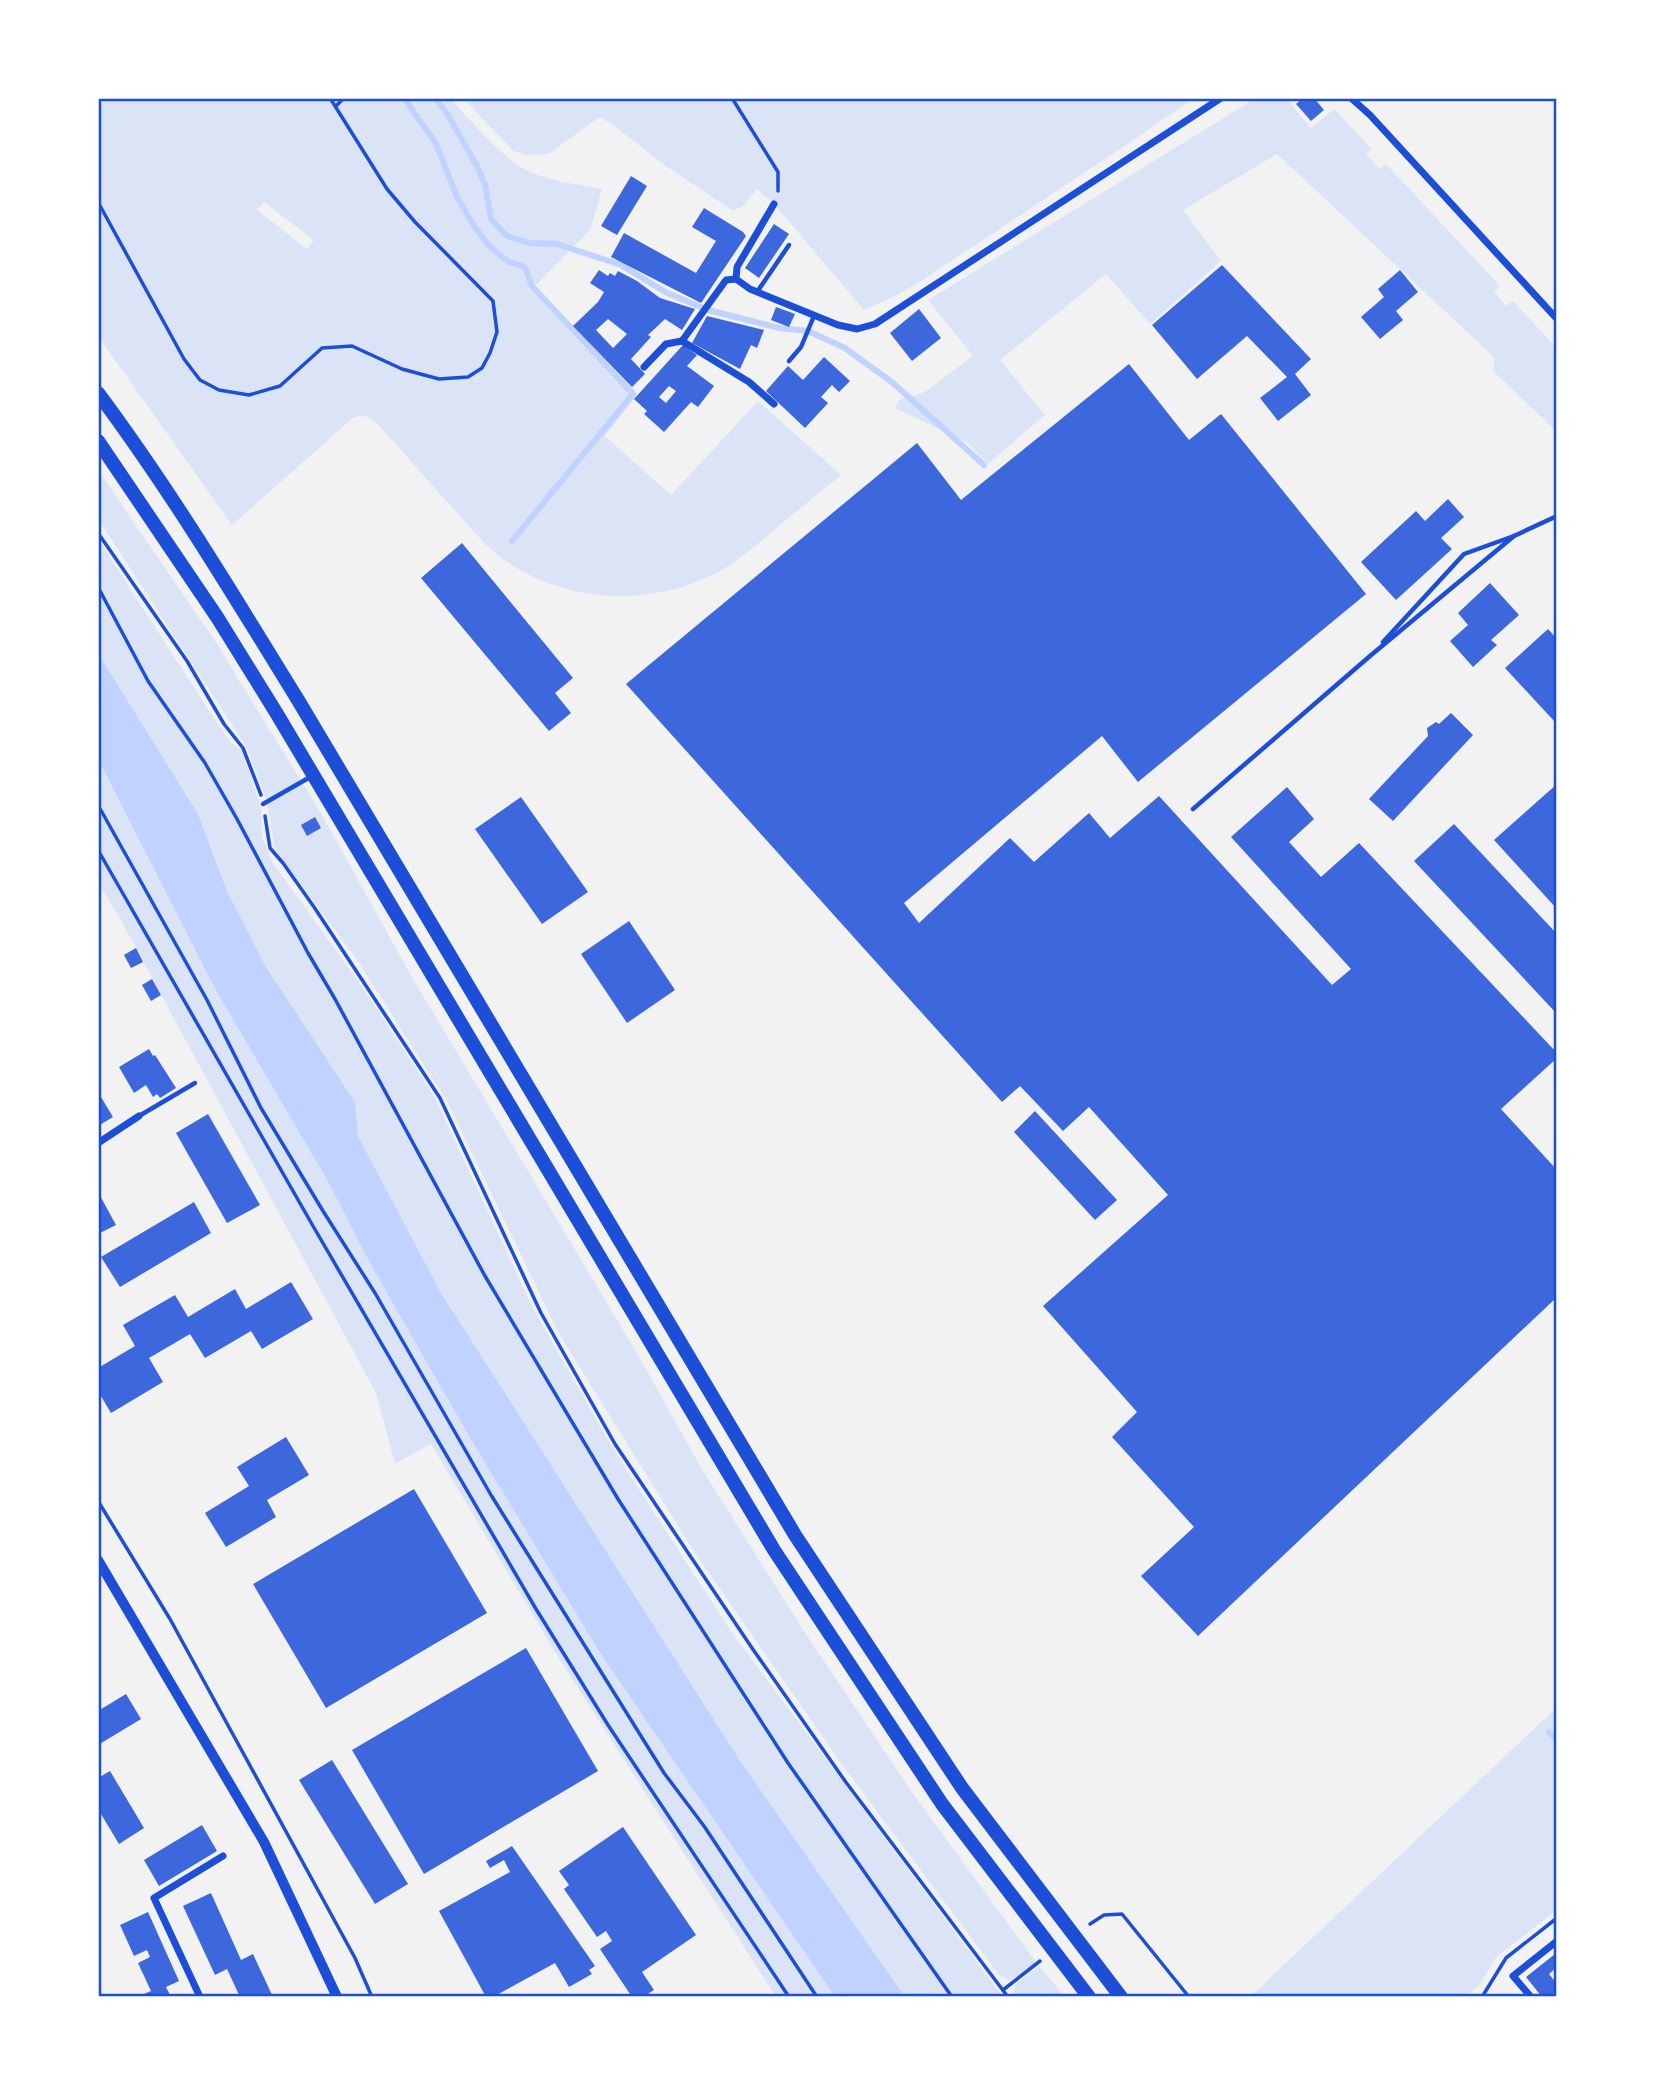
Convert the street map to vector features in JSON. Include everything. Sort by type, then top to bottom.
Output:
[{"type":"highway","points":[[98,393],[183,517],[298,700],[802,1546],[962,1788],[1121,1997]]},
{"type":"highway","points":[[98,441],[217,617],[774,1550],[942,1804],[1089,1997]]},
{"type":"street","points":[[682,341],[726,281],[736,279],[757,292],[838,325],[857,328],[875,324],[1221,98]]},
{"type":"street","points":[[1351,98],[1370,115],[1557,319]]},
{"type":"street","points":[[736,279],[737,267],[774,204]]},
{"type":"street","points":[[644,367],[666,344],[682,341],[749,382],[774,404]]},
{"type":"street","points":[[98,1143],[139,1116]]},
{"type":"street","points":[[98,1560],[264,1842],[337,1997]]},
{"type":"street","points":[[200,1997],[154,1898],[223,1856]]},
{"type":"street","points":[[1531,1997],[1513,1976],[1557,1941]]},
{"type":"lane","points":[[757,292],[789,245]]},
{"type":"lane","points":[[789,361],[801,347],[814,315]]},
{"type":"lane","points":[[1370,656],[1464,554],[1514,536],[1557,516]]},
{"type":"lane","points":[[1193,809],[1514,536]]},
{"type":"lane","points":[[263,804],[312,775]]},
{"type":"lane","points":[[139,1116],[195,1083]]},
{"type":"path","points":[[98,202],[184,359],[200,380],[219,390],[249,395],[279,386],[322,348],[352,345],[402,369],[439,380],[468,377],[482,368],[497,332],[493,302],[415,222],[387,189],[330,98]]},
{"type":"path","points":[[336,106],[344,98]]},
{"type":"path","points":[[732,98],[778,172],[779,184],[774,204]]},
{"type":"path","points":[[98,533],[187,661],[224,724],[243,748],[263,804],[270,848],[328,928],[440,1098],[541,1313],[615,1444],[845,1781],[1008,1997]]},
{"type":"path","points":[[98,587],[148,681],[205,763],[485,1276],[618,1499],[788,1763],[952,1997]]},
{"type":"path","points":[[98,805],[207,1000],[261,1108],[375,1293],[492,1494],[664,1773],[704,1826],[817,1997]]},
{"type":"path","points":[[98,850],[536,1609],[608,1725],[789,1997]]},
{"type":"path","points":[[98,1501],[170,1619],[355,1958],[372,1997]]},
{"type":"path","points":[[1090,1924],[1104,1914],[1122,1914],[1189,1997]]},
{"type":"path","points":[[1482,1997],[1506,1958],[1557,1918]]},
{"type":"path","points":[[1003,1990],[1040,1961]]},
{"type":"shaded area","points":[[98,98],[449,98],[498,148],[528,171],[546,178],[602,189],[590,230],[535,286],[636,392],[634,399],[605,436],[671,495],[758,401],[841,475],[745,555],[698,581],[670,590],[640,595],[610,596],[580,592],[551,584],[524,572],[499,556],[474,532],[377,423],[365,416],[353,418],[232,525],[98,336]],"holes":[[[264,202],[314,240],[307,249],[257,210]]]},
{"type":"shaded area","points":[[463,98],[1194,98],[921,281],[864,310],[774,204],[757,189],[743,205],[732,210],[601,118],[549,154],[526,155],[513,151]]},
{"type":"shaded area","points":[[1256,98],[1295,98],[1290,103],[1311,128],[1334,109],[1372,149],[1366,154],[1380,169],[1386,164],[1500,286],[1494,291],[1506,306],[1513,301],[1557,348],[1557,432],[1493,371],[1495,358],[1277,154],[1183,210],[1221,261],[1150,324],[1106,274],[1000,360],[1045,415],[988,464],[968,443],[895,408],[899,400],[925,392],[973,356],[928,300]]},
{"type":"shaded area","points":[[98,470],[215,641],[322,815],[413,979],[637,1353],[700,1466],[802,1628],[911,1791],[1036,1962],[1016,1977],[1009,1980],[999,1975],[843,1766],[695,1553],[559,1334],[447,1101],[355,957],[275,849],[266,798],[247,748],[98,519]]},
{"type":"shaded area","points":[[98,539],[208,709],[229,740],[242,752],[261,807],[262,837],[273,863],[363,988],[434,1096],[534,1310],[615,1452],[730,1630],[1003,1997],[905,1997],[741,1762],[441,1293],[358,1136],[355,1102],[266,967],[227,891],[198,814],[98,653]]},
{"type":"shaded area","points":[[98,759],[215,989],[326,1178],[372,1267],[470,1438],[600,1653],[835,1997],[776,1997],[558,1657],[431,1444],[395,1464],[376,1393],[117,913],[98,883]]},
{"type":"shaded area","points":[[1557,1707],[1557,1910],[1496,1957],[1479,1986],[1465,1997],[1250,1997]]},
{"type":"shaded area","points":[[1039,1966],[1065,1997],[1012,1997],[1016,1984]]},
{"type":"water","points":[[98,653],[198,814],[227,891],[266,967],[355,1102],[358,1136],[441,1293],[741,1762],[905,1997],[835,1997],[600,1653],[470,1438],[372,1267],[326,1178],[215,989],[98,759]]},
{"type":"building","points":[[1303,98],[1314,98],[1324,110],[1311,121],[1296,104]]},
{"type":"building","points":[[631,176],[647,186],[617,235],[601,226]]},
{"type":"building","points":[[704,208],[746,236],[701,303],[611,257],[624,233],[696,273],[716,241],[692,227]]},
{"type":"building","points":[[774,224],[789,234],[759,278],[745,268]]},
{"type":"building","points":[[1222,265],[1311,359],[1295,374],[1311,395],[1278,421],[1260,398],[1287,377],[1247,336],[1197,379],[1152,325]]},
{"type":"building","points":[[599,270],[608,276],[610,273],[615,276],[618,271],[660,298],[695,309],[682,330],[665,319],[648,335],[651,337],[631,359],[645,374],[632,387],[573,326],[598,302],[604,292],[590,283]],"holes":[[[608,319],[627,334],[613,348],[596,330]]]},
{"type":"building","points":[[1400,270],[1418,292],[1396,311],[1403,320],[1380,339],[1361,317],[1384,297],[1378,289]]},
{"type":"building","points":[[776,307],[795,314],[789,327],[771,320]]},
{"type":"building","points":[[919,309],[941,338],[912,361],[890,333]]},
{"type":"building","points":[[707,316],[764,330],[757,348],[751,345],[740,369],[692,343]]},
{"type":"building","points":[[683,345],[697,355],[687,366],[714,386],[698,407],[691,402],[664,432],[644,414],[647,411],[634,399]],"holes":[[[669,386],[676,391],[666,403],[659,397]]]},
{"type":"building","points":[[824,357],[850,381],[839,392],[832,385],[821,397],[828,403],[805,428],[766,391],[788,366],[803,380]]},
{"type":"building","points":[[1129,364],[1189,440],[1221,414],[1366,594],[1138,782],[1102,736],[904,903],[919,923],[1010,838],[1034,862],[1089,813],[1110,838],[1159,796],[1332,985],[1351,969],[1231,837],[1287,787],[1314,819],[1289,842],[1321,877],[1359,843],[1557,1053],[1557,1058],[1501,1109],[1557,1170],[1557,1297],[1198,1636],[1141,1576],[1194,1527],[1112,1437],[1137,1412],[1043,1306],[1168,1195],[1089,1107],[1063,1131],[1020,1086],[1002,1102],[626,684],[917,443],[961,500]]},
{"type":"building","points":[[1448,499],[1464,517],[1441,538],[1452,549],[1396,600],[1361,562],[1416,511],[1425,521]]},
{"type":"building","points":[[462,543],[573,678],[555,693],[571,713],[549,731],[421,578]]},
{"type":"building","points":[[1490,583],[1519,615],[1491,640],[1497,645],[1473,667],[1450,641],[1468,625],[1458,613]]},
{"type":"building","points":[[1548,629],[1557,639],[1555,722],[1505,668]]},
{"type":"building","points":[[1451,713],[1473,735],[1393,821],[1369,799],[1428,736],[1427,728],[1436,722],[1439,724]]},
{"type":"building","points":[[1557,784],[1557,909],[1494,840]]},
{"type":"building","points":[[521,797],[588,892],[542,924],[475,829]]},
{"type":"building","points":[[315,817],[321,828],[307,836],[301,825]]},
{"type":"building","points":[[1454,824],[1557,934],[1557,1014],[1414,861]]},
{"type":"building","points":[[629,921],[675,990],[627,1023],[581,954]]},
{"type":"building","points":[[136,948],[143,962],[131,968],[124,955]]},
{"type":"building","points":[[152,979],[161,995],[151,1001],[142,985]]},
{"type":"building","points":[[149,1049],[176,1088],[160,1098],[157,1094],[153,1097],[146,1085],[134,1093],[119,1067]]},
{"type":"building","points":[[98,1092],[113,1117],[98,1126]]},
{"type":"building","points":[[1035,1111],[1117,1200],[1095,1220],[1014,1132]]},
{"type":"building","points":[[208,1114],[260,1205],[227,1223],[176,1133]]},
{"type":"building","points":[[98,1192],[116,1225],[98,1234]]},
{"type":"building","points":[[194,1202],[211,1233],[120,1287],[101,1257]]},
{"type":"building","points":[[291,1282],[313,1319],[262,1349],[251,1331],[205,1358],[190,1334],[149,1358],[163,1382],[111,1413],[98,1391],[98,1368],[135,1346],[123,1325],[175,1295],[188,1317],[235,1289],[246,1309]]},
{"type":"building","points":[[286,1437],[309,1475],[267,1500],[276,1517],[226,1547],[205,1513],[249,1486],[237,1467]]},
{"type":"building","points":[[414,1489],[487,1613],[326,1708],[253,1584]]},
{"type":"building","points":[[526,1648],[598,1771],[424,1874],[352,1750]]},
{"type":"building","points":[[126,1694],[141,1719],[98,1745],[98,1711]]},
{"type":"building","points":[[332,1760],[408,1884],[375,1904],[299,1780]]},
{"type":"building","points":[[110,1771],[144,1828],[119,1844],[98,1809],[98,1778]]},
{"type":"building","points":[[202,1825],[217,1851],[159,1886],[144,1860]]},
{"type":"building","points":[[623,1827],[696,1935],[642,1972],[654,1990],[643,1997],[632,1997],[600,1949],[612,1941],[606,1931],[597,1937],[564,1889],[569,1885],[559,1871]]},
{"type":"building","points":[[512,1846],[595,1966],[589,1970],[592,1974],[569,1987],[555,1963],[493,1997],[486,1997],[439,1911],[510,1872],[504,1860],[490,1868],[486,1861]]},
{"type":"building","points":[[211,1893],[241,1960],[253,1954],[273,1997],[240,1997],[227,1969],[215,1975],[183,1906]]},
{"type":"building","points":[[148,1912],[179,1981],[166,1987],[171,1997],[137,1997],[151,1991],[138,1963],[150,1957],[147,1950],[134,1956],[120,1925]]},
{"type":"building","points":[[1555,1954],[1557,1967],[1549,1974],[1557,1984],[1557,1997],[1542,1997],[1526,1977]]},
{"type":"waterway","points":[[404,98],[436,144],[457,197],[476,229],[491,248],[509,262],[525,267],[532,286],[633,394],[512,541]]},
{"type":"waterway","points":[[435,98],[478,168],[485,185],[491,219],[507,236],[529,243],[557,244],[621,265],[667,293],[708,310],[779,328],[808,331],[845,348],[893,383],[984,465]]},
{"type":"waterway","points":[[1549,1732],[1557,1739]]}]
